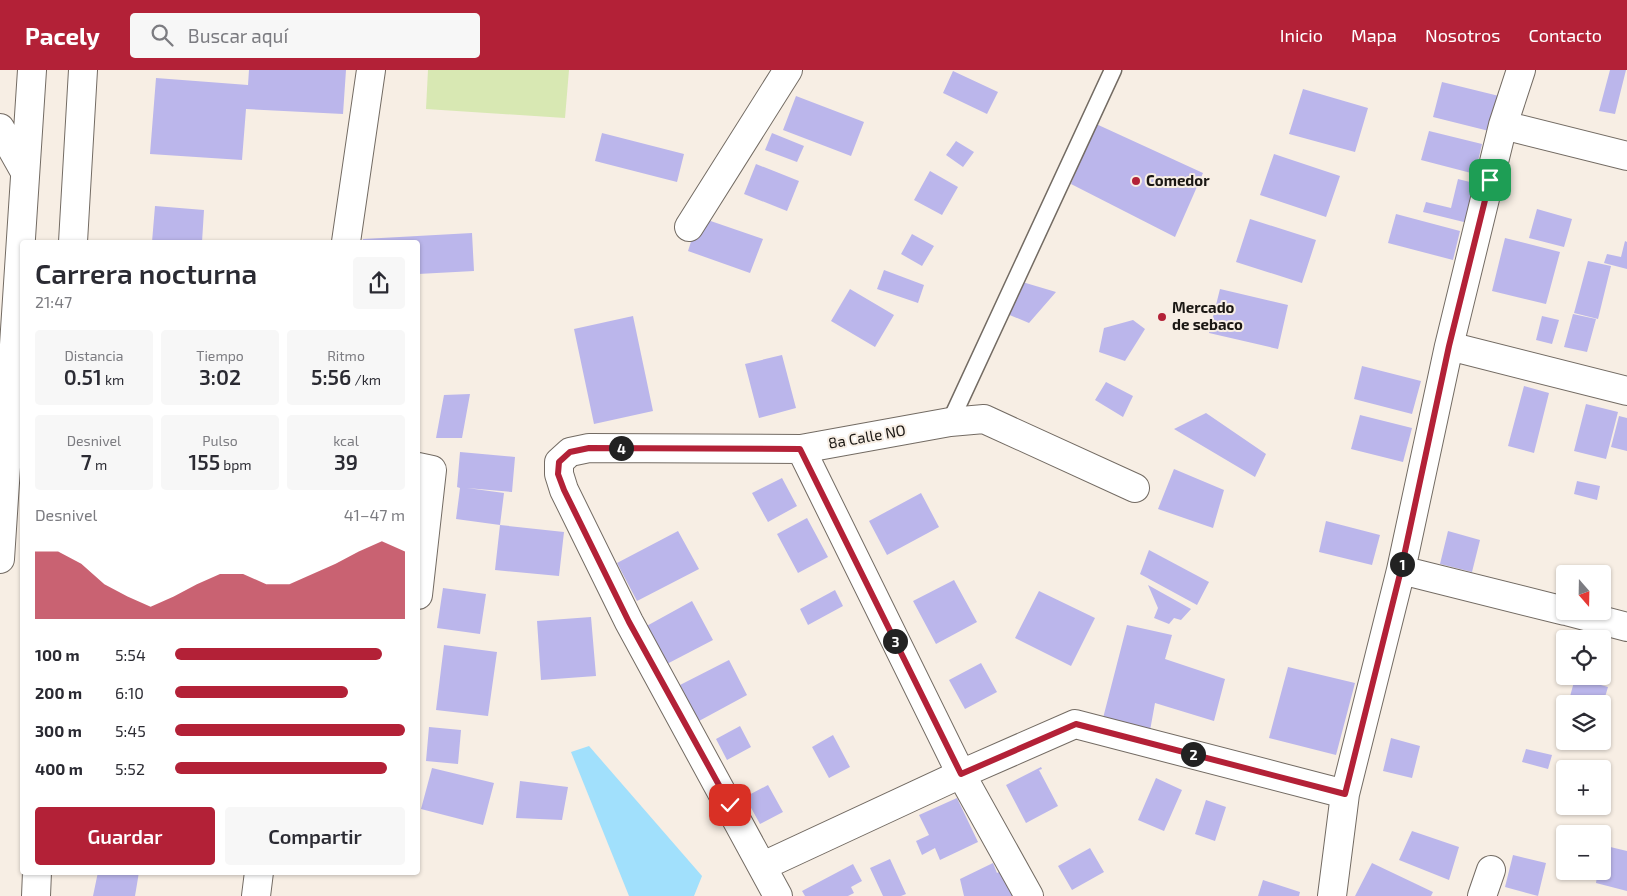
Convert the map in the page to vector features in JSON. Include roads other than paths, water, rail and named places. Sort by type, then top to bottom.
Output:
[{"type":"street","points":[[21,240],[32,70]]},
{"type":"street","points":[[73,240],[83,70]]},
{"type":"street","points":[[346,240],[371,70]]},
{"type":"street","points":[[688,227],[788,70]]},
{"type":"street","points":[[1334,895],[1345,794],[1401,570],[1449,346],[1503,125],[1521,70]]},
{"type":"street","points":[[1503,125],[1627,156]]},
{"type":"street","points":[[0,128],[25,172]]},
{"type":"street","points":[[0,559],[20,255]]},
{"type":"street","points":[[1449,346],[1627,391]]},
{"type":"street","name":"8a Calle NO","points":[[763,866],[629,622],[564,490],[558,474],[559,462],[570,452],[589,448],[800,449],[950,422],[984,419],[1135,488]]},
{"type":"street","points":[[800,449],[961,774],[1029,896]]},
{"type":"street","points":[[420,467],[432,470],[420,577]]},
{"type":"street","points":[[1401,570],[1556,609]]},
{"type":"street","points":[[1600,620],[1627,627]]},
{"type":"street","points":[[778,896],[763,866],[961,774],[1076,724],[1345,794]]},
{"type":"street","points":[[1482,896],[1491,870]]},
{"type":"street","points":[[36,896],[37,875]]},
{"type":"street","points":[[256,896],[259,875]]},
{"type":"lane","points":[[950,422],[1113,70]]},
{"type":"water","points":[[589,746],[702,876],[694,896],[629,896],[571,752]]},
{"type":"place","name":"Comedor","points":[[1136,181]]},
{"type":"place","name":"Mercado de sebaco","points":[[1162,317]]}]
